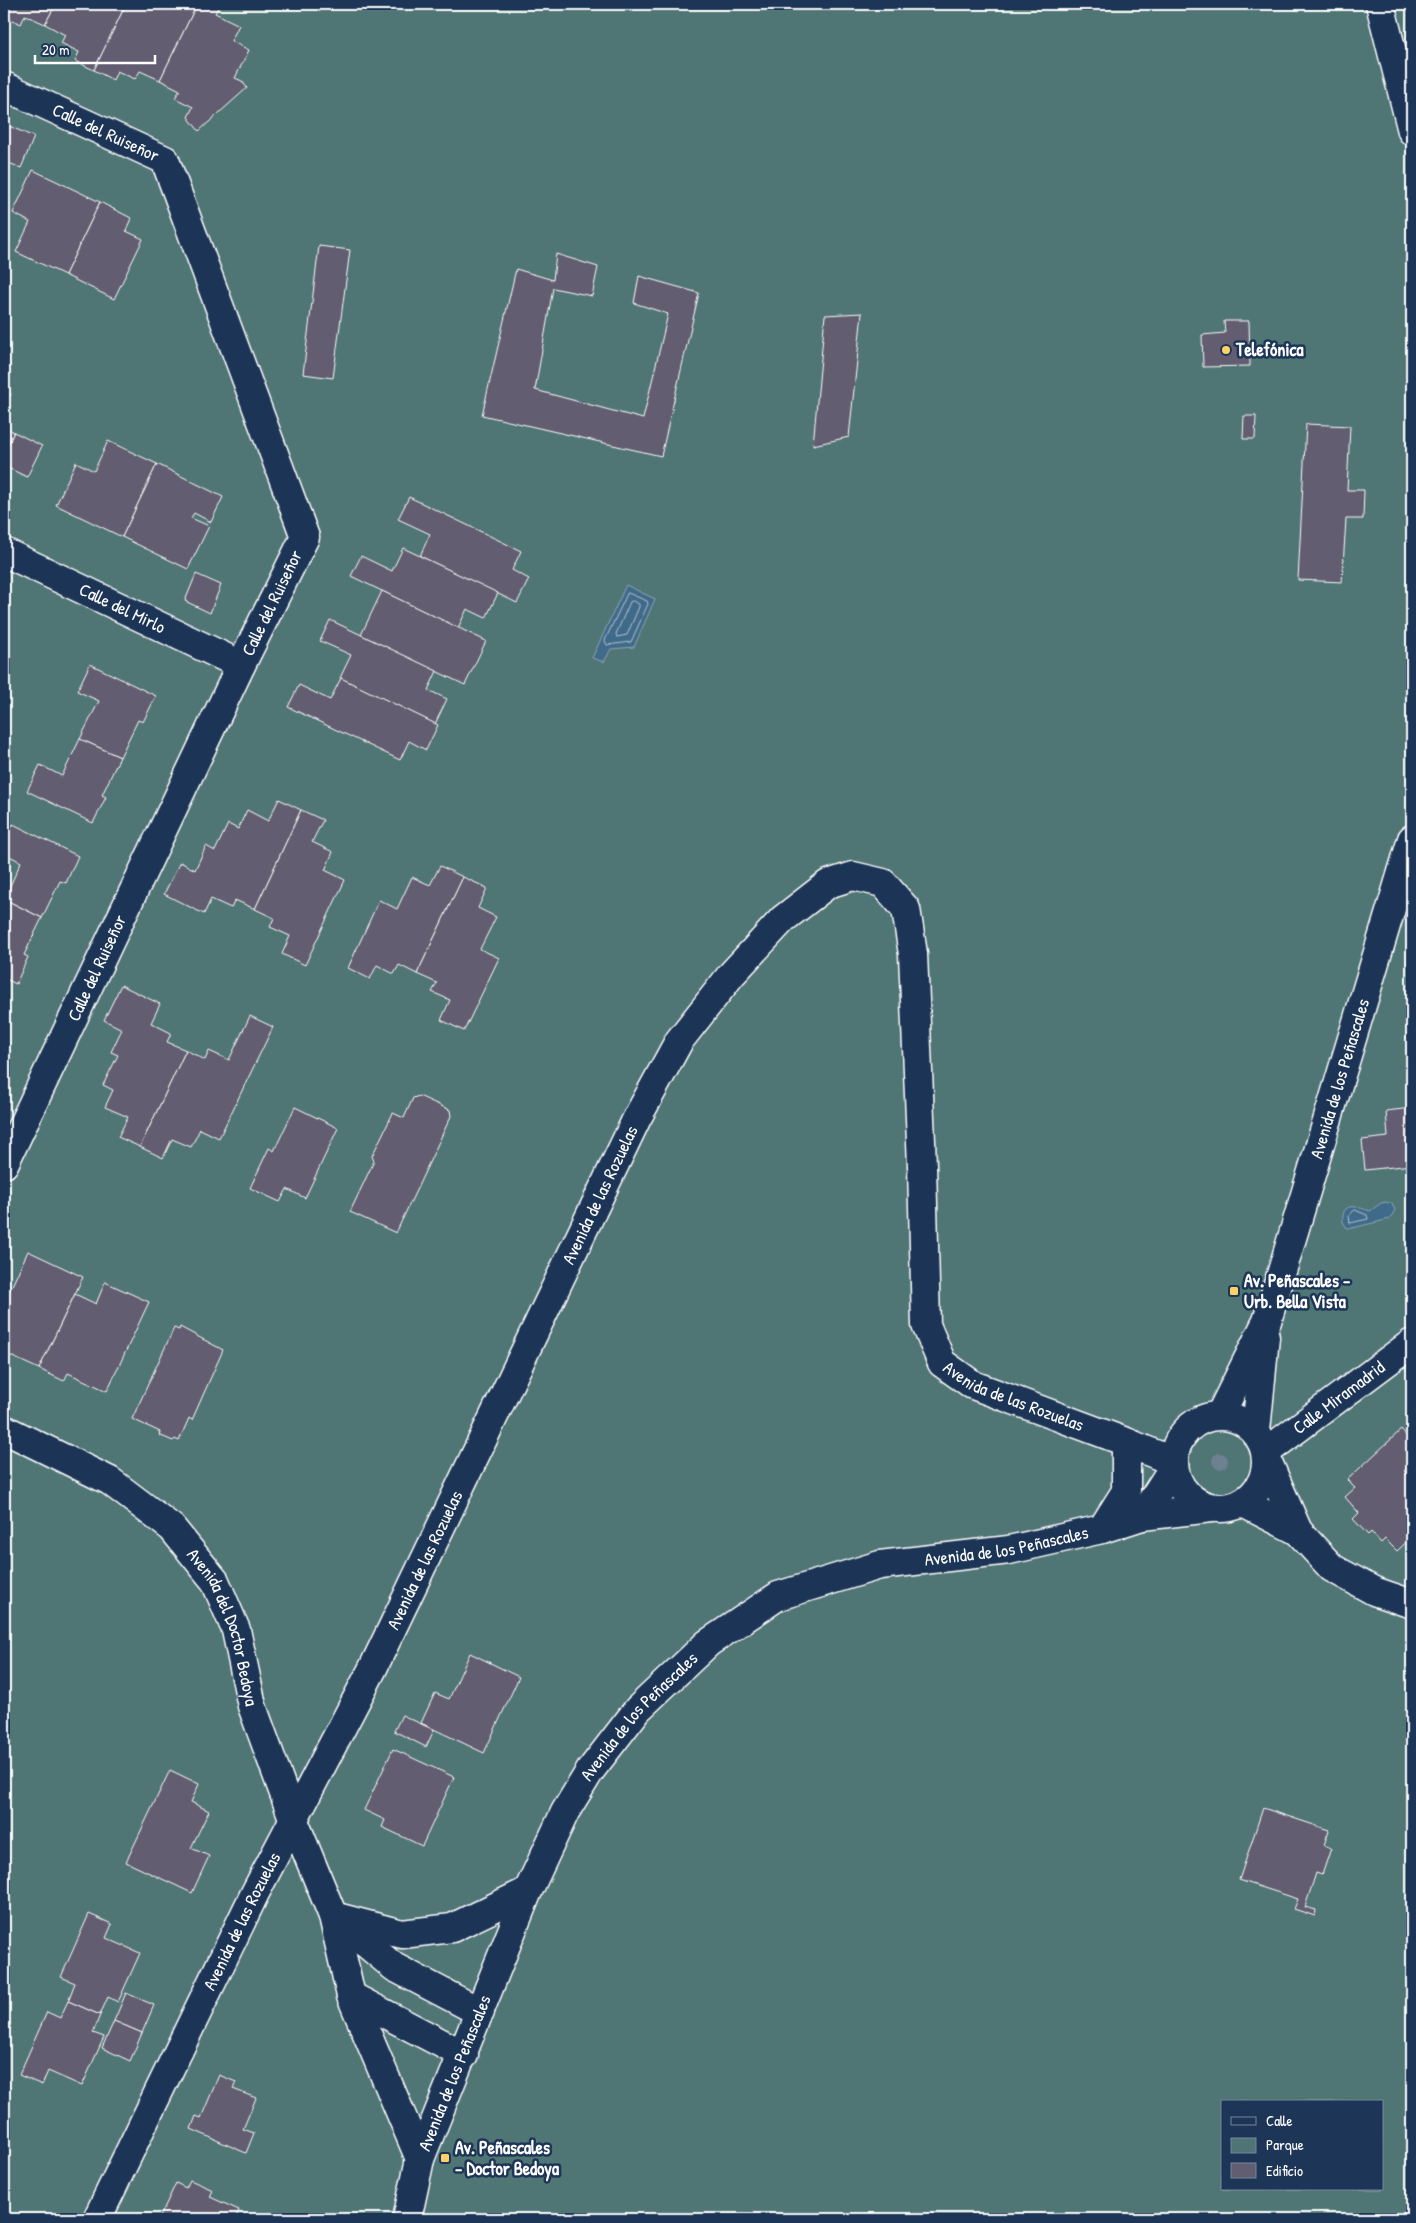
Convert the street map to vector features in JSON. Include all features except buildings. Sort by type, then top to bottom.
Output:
[{"type":"street","points":[[1380,4],[1412,131]]},
{"type":"street","name":"Calle del Ruiseñor","points":[[4,86],[165,160],[305,537],[241,665],[4,1164]]},
{"type":"street","name":"Calle del Mirlo","points":[[4,552],[241,665]]},
{"type":"street","name":"Avenida de los Peñascales","points":[[1220,1415],[1267,1321],[1412,839]]},
{"type":"street","name":"Avenida de las Rozuelas","points":[[97,2219],[251,1902],[373,1668],[637,1118],[679,1041],[731,975],[783,919],[828,884],[853,876],[883,883],[906,909],[913,954],[922,1165],[926,1325],[942,1363],[973,1384],[1126,1442],[1174,1464]]},
{"type":"street","name":"Avenida de los Peñascales","points":[[1263,1448],[1267,1321]]},
{"type":"street","name":"Calle Miramadrid","points":[[1263,1448],[1412,1343]]},
{"type":"street","points":[[1142,1516],[1174,1464],[1180,1439],[1187,1429],[1202,1419],[1220,1415],[1233,1417],[1246,1422],[1263,1448],[1298,1531],[1332,1568],[1374,1592],[1412,1604]]},
{"type":"street","name":"Avenida del Doctor Bedoya","points":[[4,1429],[110,1481],[172,1528],[215,1581],[236,1630],[252,1706],[294,1821],[333,1916],[351,1996],[420,2159]]},
{"type":"street","points":[[1102,1529],[1126,1491],[1126,1442]]},
{"type":"street","points":[[1174,1464],[1178,1481],[1186,1494],[1197,1503],[1211,1508],[1228,1508],[1243,1503],[1253,1495],[1261,1484],[1263,1448]]},
{"type":"street","points":[[1243,1503],[1298,1531]]},
{"type":"street","name":"Avenida de los Peñascales","points":[[407,2219],[420,2159],[464,2055],[528,1891],[575,1796],[590,1771],[638,1709],[708,1643],[778,1596],[880,1565],[1009,1550],[1102,1529],[1142,1516],[1211,1508]]},
{"type":"street","points":[[333,1916],[402,1934],[452,1928],[528,1891]]},
{"type":"street","name":"Avenida del Doctor Bedoya","points":[[333,1916],[394,1967],[480,2012]]},
{"type":"street","points":[[351,1996],[464,2055]]},
{"type":"green space","points":[[4,4],[1412,4],[1412,2219],[4,2219]]},
{"type":"water","points":[[626,585],[655,599],[634,647],[611,649],[604,662],[592,658]]},
{"type":"water","points":[[1381,1203],[1392,1204],[1395,1210],[1390,1219],[1352,1228],[1347,1228],[1343,1222],[1343,1215],[1348,1208],[1356,1207],[1370,1211]]},
{"type":"place","name":"Telefónica","points":[[1226,350]]},
{"type":"place","name":"Av. Peñascales - Urb. Bella Vista","points":[[1234,1291]]},
{"type":"place","name":"Av. Peñascales - Doctor Bedoya","points":[[445,2158]]}]
